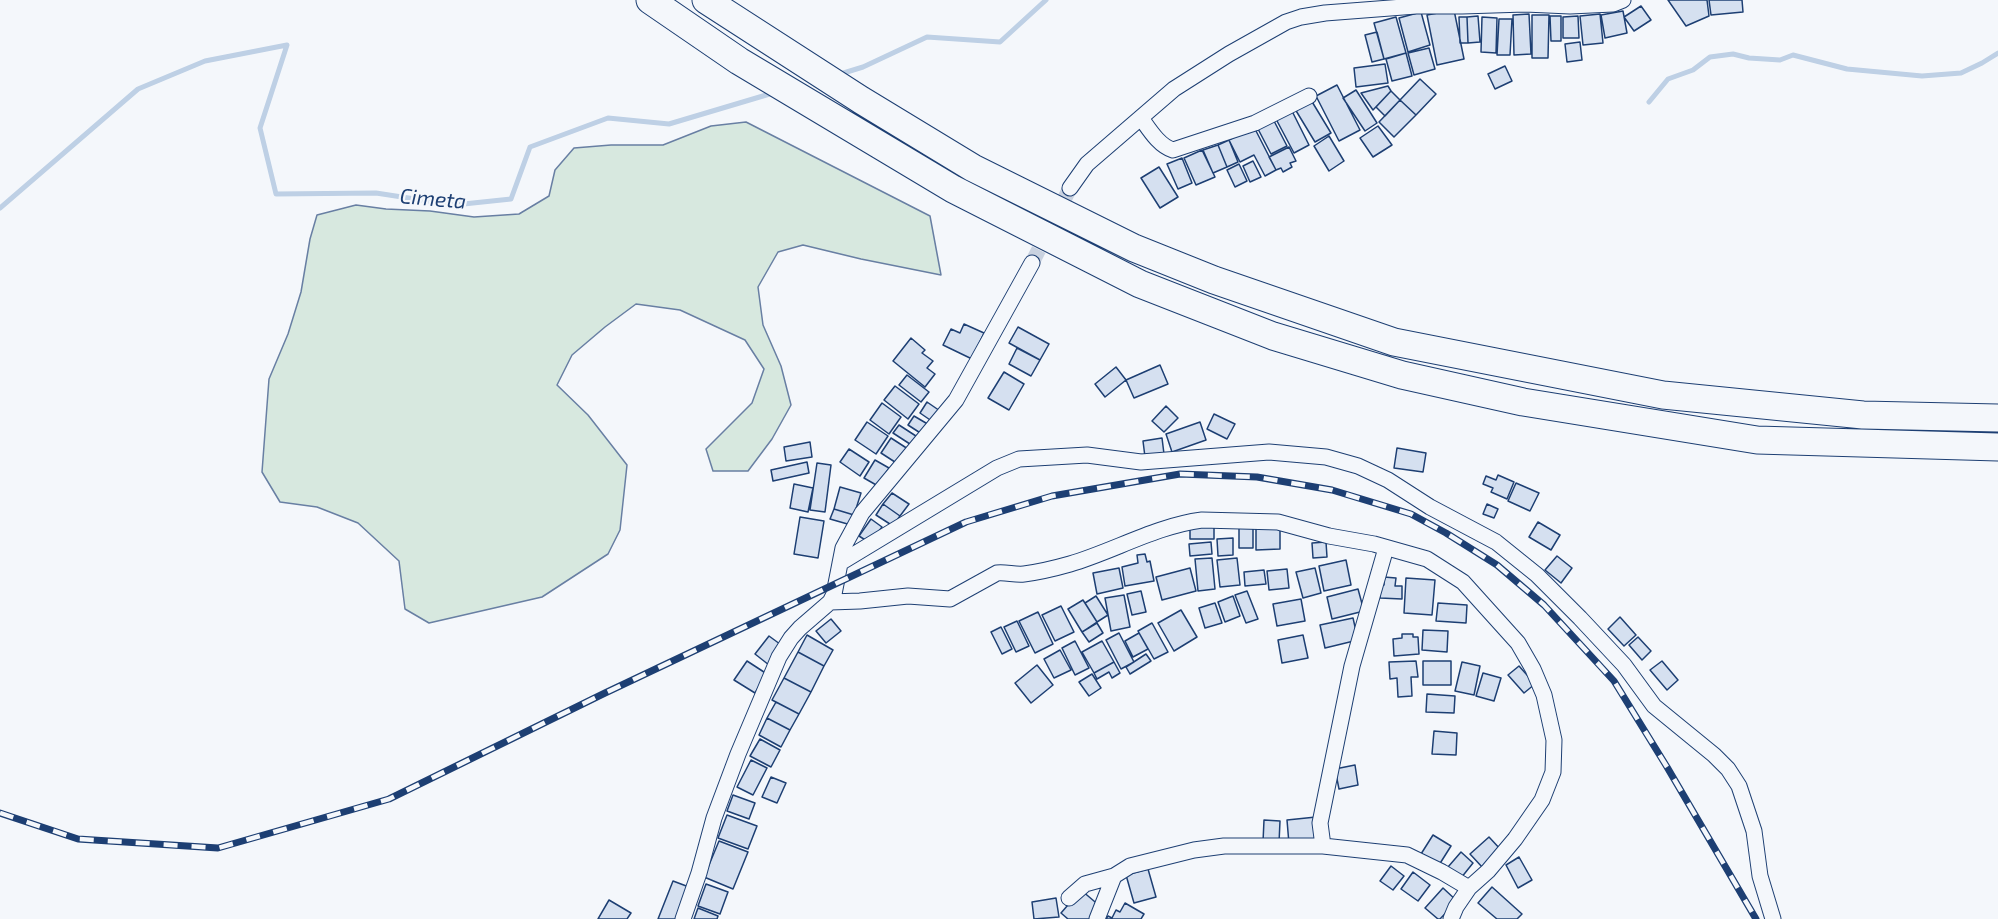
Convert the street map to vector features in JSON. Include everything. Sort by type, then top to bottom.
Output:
[{"type":"highway","points":[[651,0],[738,61],[953,189],[1140,284],[1273,336],[1402,375],[1523,402],[1756,440],[1998,447]]},
{"type":"highway","points":[[706,0],[861,100],[973,168],[1134,248],[1214,280],[1395,342],[1663,395],[1863,415],[1998,418]]},
{"type":"street","points":[[1070,188],[1087,164],[1194,74],[1286,22],[1301,16],[1416,6],[1525,4],[1582,6],[1613,4],[1623,0]]},
{"type":"street","points":[[1141,118],[1156,138],[1173,150],[1255,123],[1309,96]]},
{"type":"street","points":[[682,919],[699,873],[714,818],[779,657],[800,628],[830,602],[834,594],[843,548],[862,513],[956,400],[1032,264]]},
{"type":"street","points":[[840,563],[996,468],[1019,459],[1087,455],[1141,462],[1269,452],[1326,457],[1358,466],[1388,480],[1430,507],[1496,542],[1537,575],[1624,665],[1654,706],[1728,769],[1739,786],[1754,831],[1760,876],[1773,919]]},
{"type":"street","points":[[830,602],[908,596],[950,599],[997,573],[1023,574],[1071,564],[1142,537],[1202,520],[1278,522],[1427,559],[1463,582],[1518,643],[1544,695],[1554,740],[1553,772],[1542,800],[1515,839],[1488,871],[1469,888],[1451,919]]},
{"type":"street","points":[[1323,846],[1320,824],[1352,666],[1386,548]]},
{"type":"street","points":[[1069,898],[1085,884],[1114,876],[1130,867],[1194,850],[1224,846],[1323,846],[1407,855],[1469,888]]},
{"type":"street","points":[[1097,919],[1114,876]]},
{"type":"shaded area","points":[[746,122],[930,216],[941,275],[803,245],[778,252],[758,287],[763,325],[781,366],[791,405],[772,439],[748,471],[713,471],[706,449],[752,403],[764,369],[745,340],[680,310],[636,304],[572,355],[557,385],[588,415],[627,465],[620,530],[608,554],[542,597],[429,623],[405,609],[399,561],[358,523],[317,507],[280,502],[262,472],[269,379],[288,334],[301,292],[310,239],[317,215],[356,205],[474,217],[519,214],[549,196],[555,170],[574,148],[663,145],[711,126]]},
{"type":"building","points":[[1668,0],[1707,0],[1709,16],[1686,26]]},
{"type":"building","points":[[1709,0],[1742,0],[1743,12],[1711,15]]},
{"type":"building","points":[[1641,6],[1651,20],[1634,31],[1624,17]]},
{"type":"building","points":[[1454,10],[1464,59],[1437,65],[1427,15]]},
{"type":"building","points":[[1623,11],[1627,33],[1605,38],[1601,15]]},
{"type":"building","points":[[1421,12],[1430,45],[1408,52],[1399,18]]},
{"type":"building","points":[[1529,14],[1531,54],[1514,55],[1513,15]]},
{"type":"building","points":[[1600,14],[1603,43],[1583,45],[1580,16]]},
{"type":"building","points":[[1532,15],[1549,15],[1548,58],[1532,58]]},
{"type":"building","points":[[1478,16],[1480,42],[1468,43],[1467,17]]},
{"type":"building","points":[[1550,16],[1561,16],[1561,41],[1551,41]]},
{"type":"building","points":[[1578,16],[1579,38],[1563,38],[1563,17]]},
{"type":"building","points":[[1396,17],[1406,53],[1384,59],[1374,23]]},
{"type":"building","points":[[1459,17],[1467,17],[1468,43],[1460,43]]},
{"type":"building","points":[[1482,17],[1497,18],[1496,53],[1481,52]]},
{"type":"building","points":[[1499,19],[1512,19],[1510,55],[1497,55]]},
{"type":"building","points":[[1377,32],[1384,59],[1372,62],[1365,35]]},
{"type":"building","points":[[1580,42],[1582,60],[1567,62],[1565,44]]},
{"type":"building","points":[[1429,48],[1435,69],[1414,75],[1408,53]]},
{"type":"building","points":[[1406,53],[1412,76],[1392,81],[1386,59]]},
{"type":"building","points":[[1385,64],[1388,83],[1356,87],[1354,68]]},
{"type":"building","points":[[1505,66],[1512,81],[1495,89],[1488,74]]},
{"type":"building","points":[[1420,79],[1436,94],[1416,115],[1400,100]]},
{"type":"building","points":[[1337,85],[1360,130],[1339,141],[1316,96]]},
{"type":"building","points":[[1388,86],[1391,91],[1373,110],[1361,93]]},
{"type":"building","points":[[1356,90],[1377,123],[1365,131],[1343,98]]},
{"type":"building","points":[[1391,91],[1400,100],[1385,116],[1376,107]]},
{"type":"building","points":[[1311,100],[1331,133],[1315,142],[1295,109]]},
{"type":"building","points":[[1400,100],[1416,115],[1394,137],[1379,122]]},
{"type":"building","points":[[1292,111],[1309,145],[1294,153],[1276,119]]},
{"type":"building","points":[[1273,119],[1287,146],[1271,154],[1257,127]]},
{"type":"building","points":[[1378,126],[1392,145],[1373,157],[1360,138]]},
{"type":"building","points":[[1254,127],[1276,170],[1265,176],[1254,155],[1240,162],[1229,140]]},
{"type":"building","points":[[1329,136],[1344,161],[1329,171],[1314,146]]},
{"type":"building","points":[[1229,140],[1238,162],[1227,167],[1218,145]]},
{"type":"building","points":[[1218,145],[1227,167],[1213,173],[1203,150]]},
{"type":"building","points":[[1289,147],[1296,161],[1290,163],[1292,167],[1283,172],[1281,168],[1276,170],[1269,157]]},
{"type":"building","points":[[1202,150],[1215,177],[1196,185],[1184,158]]},
{"type":"building","points":[[1182,158],[1192,183],[1178,189],[1167,164]]},
{"type":"building","points":[[1253,161],[1261,177],[1250,182],[1243,166]]},
{"type":"building","points":[[1239,164],[1247,181],[1235,187],[1227,170]]},
{"type":"building","points":[[1159,167],[1178,197],[1160,208],[1141,178]]},
{"type":"building","points":[[964,324],[984,333],[972,359],[943,345],[951,329],[960,333]]},
{"type":"building","points":[[1018,327],[1049,344],[1040,360],[1009,343]]},
{"type":"building","points":[[911,338],[925,350],[922,353],[933,361],[927,368],[935,374],[925,387],[893,361]]},
{"type":"building","points":[[1017,348],[1040,360],[1031,376],[1009,364]]},
{"type":"building","points":[[1160,365],[1168,384],[1134,398],[1126,380]]},
{"type":"building","points":[[1116,367],[1126,380],[1105,397],[1095,384]]},
{"type":"building","points":[[1004,372],[1024,384],[1009,410],[988,398]]},
{"type":"building","points":[[907,375],[929,392],[921,402],[899,385]]},
{"type":"building","points":[[895,386],[919,404],[908,419],[884,400]]},
{"type":"building","points":[[927,402],[943,413],[936,424],[920,413]]},
{"type":"building","points":[[882,403],[901,417],[889,434],[870,420]]},
{"type":"building","points":[[1166,406],[1178,418],[1164,432],[1152,421]]},
{"type":"building","points":[[1214,414],[1235,424],[1227,439],[1207,429]]},
{"type":"building","points":[[914,416],[931,426],[925,436],[908,425]]},
{"type":"building","points":[[867,422],[888,436],[876,454],[855,440]]},
{"type":"building","points":[[1200,422],[1206,440],[1172,452],[1166,434]]},
{"type":"building","points":[[899,425],[919,438],[913,446],[893,433]]},
{"type":"building","points":[[891,438],[908,449],[898,464],[881,453]]},
{"type":"building","points":[[1162,438],[1164,454],[1145,457],[1143,441]]},
{"type":"building","points":[[810,442],[812,457],[786,461],[784,447]]},
{"type":"building","points":[[1397,448],[1426,453],[1423,472],[1394,468]]},
{"type":"building","points":[[849,449],[869,462],[860,476],[840,462]]},
{"type":"building","points":[[875,460],[889,468],[878,486],[864,478]]},
{"type":"building","points":[[807,462],[809,473],[773,481],[771,470]]},
{"type":"building","points":[[817,463],[831,465],[825,512],[810,510]]},
{"type":"building","points":[[1498,475],[1514,482],[1507,499],[1491,492],[1493,488],[1483,484],[1486,476],[1496,480]]},
{"type":"building","points":[[1516,483],[1539,493],[1530,511],[1508,501]]},
{"type":"building","points":[[794,484],[813,488],[808,512],[790,508]]},
{"type":"building","points":[[840,487],[861,493],[854,515],[834,509]]},
{"type":"building","points":[[892,493],[909,504],[900,516],[883,504]]},
{"type":"building","points":[[883,504],[900,516],[893,526],[876,515]]},
{"type":"building","points":[[1487,504],[1498,509],[1494,518],[1483,514]]},
{"type":"building","points":[[834,509],[854,515],[851,525],[830,519]]},
{"type":"building","points":[[800,517],[824,521],[818,558],[794,554]]},
{"type":"building","points":[[871,519],[882,527],[870,543],[859,536]]},
{"type":"building","points":[[1538,522],[1560,535],[1551,550],[1529,537]]},
{"type":"building","points":[[1280,525],[1280,549],[1256,550],[1256,526]]},
{"type":"building","points":[[1239,526],[1253,526],[1253,548],[1239,548]]},
{"type":"building","points":[[1190,527],[1214,527],[1214,539],[1190,539]]},
{"type":"building","points":[[1233,538],[1233,555],[1218,556],[1217,539]]},
{"type":"building","points":[[1211,542],[1212,554],[1190,556],[1189,544]]},
{"type":"building","points":[[1326,542],[1327,557],[1313,558],[1312,543]]},
{"type":"building","points":[[1145,554],[1147,562],[1150,561],[1154,581],[1125,586],[1122,567],[1138,563],[1137,555]]},
{"type":"building","points":[[1557,556],[1572,568],[1561,583],[1545,570]]},
{"type":"building","points":[[1212,558],[1215,589],[1198,591],[1195,559]]},
{"type":"building","points":[[1237,558],[1240,585],[1220,587],[1217,560]]},
{"type":"building","points":[[1346,560],[1351,585],[1324,591],[1319,566]]},
{"type":"building","points":[[1119,568],[1123,588],[1097,594],[1093,573]]},
{"type":"building","points":[[1190,568],[1196,591],[1162,600],[1156,577]]},
{"type":"building","points":[[1315,568],[1321,593],[1303,598],[1296,572]]},
{"type":"building","points":[[1287,569],[1289,588],[1269,590],[1267,571]]},
{"type":"building","points":[[1264,570],[1266,584],[1245,586],[1244,572]]},
{"type":"building","points":[[1384,577],[1396,578],[1395,586],[1402,586],[1402,599],[1380,598],[1380,585],[1384,585]]},
{"type":"building","points":[[1406,578],[1435,580],[1432,615],[1404,613]]},
{"type":"building","points":[[1358,589],[1364,611],[1332,619],[1327,597]]},
{"type":"building","points":[[1141,591],[1146,612],[1132,615],[1127,594]]},
{"type":"building","points":[[1247,591],[1258,619],[1246,623],[1235,595]]},
{"type":"building","points":[[1124,595],[1130,627],[1111,631],[1105,598]]},
{"type":"building","points":[[1096,596],[1108,615],[1097,622],[1085,603]]},
{"type":"building","points":[[1233,596],[1240,616],[1225,622],[1218,602]]},
{"type":"building","points":[[1301,599],[1305,621],[1277,626],[1273,604]]},
{"type":"building","points":[[1083,600],[1097,622],[1082,632],[1068,609]]},
{"type":"building","points":[[1215,603],[1222,623],[1205,628],[1199,608]]},
{"type":"building","points":[[1438,603],[1467,605],[1466,623],[1436,621]]},
{"type":"building","points":[[1061,606],[1074,632],[1055,641],[1042,615]]},
{"type":"building","points":[[1181,610],[1197,637],[1174,651],[1158,623]]},
{"type":"building","points":[[1038,612],[1053,644],[1035,653],[1019,621]]},
{"type":"building","points":[[1620,617],[1636,635],[1624,646],[1608,629]]},
{"type":"building","points":[[1353,618],[1358,640],[1325,648],[1320,625]]},
{"type":"building","points":[[831,619],[841,631],[826,643],[816,631]]},
{"type":"building","points":[[1017,621],[1029,646],[1016,652],[1004,627]]},
{"type":"building","points":[[1097,623],[1103,633],[1089,642],[1082,632]]},
{"type":"building","points":[[1152,623],[1168,652],[1154,659],[1138,631]]},
{"type":"building","points":[[1001,627],[1012,649],[1002,654],[991,632]]},
{"type":"building","points":[[1423,630],[1448,631],[1447,652],[1422,650]]},
{"type":"building","points":[[1119,633],[1134,662],[1121,669],[1106,640]]},
{"type":"building","points":[[1139,633],[1148,649],[1133,657],[1125,641]]},
{"type":"building","points":[[1402,634],[1413,634],[1413,637],[1418,637],[1419,654],[1394,656],[1393,639],[1402,638]]},
{"type":"building","points":[[807,635],[833,650],[824,666],[798,652]]},
{"type":"building","points":[[1303,635],[1308,658],[1282,663],[1278,640]]},
{"type":"building","points":[[769,636],[784,647],[769,665],[755,654]]},
{"type":"building","points":[[1638,637],[1651,651],[1642,660],[1629,645]]},
{"type":"building","points":[[1075,641],[1089,668],[1075,675],[1062,648]]},
{"type":"building","points":[[1102,641],[1114,662],[1094,673],[1082,652]]},
{"type":"building","points":[[1060,650],[1071,670],[1054,678],[1044,659]]},
{"type":"building","points":[[798,652],[824,666],[811,692],[784,678]]},
{"type":"building","points":[[1146,654],[1151,661],[1130,674],[1126,667]]},
{"type":"building","points":[[747,661],[767,674],[755,693],[734,680]]},
{"type":"building","points":[[1416,661],[1418,677],[1411,677],[1412,696],[1398,697],[1397,678],[1390,679],[1389,662]]},
{"type":"building","points":[[1423,661],[1451,661],[1451,685],[1423,685]]},
{"type":"building","points":[[1662,661],[1678,680],[1667,690],[1650,670]]},
{"type":"building","points":[[1114,662],[1120,673],[1112,678],[1109,672],[1097,679],[1094,673]]},
{"type":"building","points":[[1462,662],[1480,666],[1474,695],[1455,691]]},
{"type":"building","points":[[1037,665],[1053,685],[1031,703],[1015,683]]},
{"type":"building","points":[[1519,666],[1535,684],[1524,693],[1508,675]]},
{"type":"building","points":[[1483,673],[1501,678],[1494,701],[1476,696]]},
{"type":"building","points":[[1092,674],[1101,688],[1089,696],[1079,682]]},
{"type":"building","points":[[784,678],[811,692],[799,714],[772,700]]},
{"type":"building","points":[[1427,694],[1455,696],[1454,713],[1426,712]]},
{"type":"building","points":[[776,702],[799,714],[790,730],[767,718]]},
{"type":"building","points":[[767,718],[790,730],[781,747],[759,735]]},
{"type":"building","points":[[1434,731],[1457,733],[1456,755],[1432,754]]},
{"type":"building","points":[[760,739],[780,750],[771,767],[750,756]]},
{"type":"building","points":[[751,760],[767,768],[753,795],[737,787]]},
{"type":"building","points":[[1355,765],[1358,785],[1339,789],[1335,769]]},
{"type":"building","points":[[771,777],[786,783],[777,803],[762,797]]},
{"type":"building","points":[[733,795],[755,803],[749,819],[727,811]]},
{"type":"building","points":[[727,815],[757,826],[748,849],[718,838]]},
{"type":"building","points":[[1316,817],[1318,842],[1289,844],[1287,820]]},
{"type":"building","points":[[1264,820],[1280,821],[1279,843],[1263,842]]},
{"type":"building","points":[[1433,835],[1451,846],[1439,865],[1421,854]]},
{"type":"building","points":[[1489,837],[1502,851],[1483,868],[1470,854]]},
{"type":"building","points":[[719,841],[748,852],[733,889],[704,877]]},
{"type":"building","points":[[1461,852],[1473,863],[1461,878],[1448,867]]},
{"type":"building","points":[[1519,857],[1532,880],[1518,888],[1506,865]]},
{"type":"building","points":[[1391,866],[1404,876],[1393,890],[1380,881]]},
{"type":"building","points":[[1148,869],[1156,897],[1134,903],[1126,875]]},
{"type":"building","points":[[1413,872],[1430,885],[1418,901],[1401,889]]},
{"type":"building","points":[[673,881],[689,887],[676,919],[658,919]]},
{"type":"building","points":[[706,884],[728,892],[720,914],[698,906]]},
{"type":"building","points":[[1492,887],[1522,914],[1517,919],[1497,919],[1478,903]]},
{"type":"building","points":[[1443,888],[1457,901],[1438,919],[1425,908]]},
{"type":"building","points":[[1081,890],[1101,907],[1091,919],[1068,919],[1061,913]]},
{"type":"building","points":[[1056,898],[1059,917],[1034,919],[1032,902]]},
{"type":"building","points":[[609,900],[631,913],[627,919],[598,919]]},
{"type":"building","points":[[1125,903],[1144,914],[1141,919],[1106,919],[1108,916],[1112,918],[1116,910],[1120,912]]},
{"type":"building","points":[[698,908],[718,916],[717,919],[694,919]]},
{"type":"waterway","name":"Cimeta","points":[[837,75],[863,67],[927,37],[1000,42],[1046,0]]},
{"type":"waterway","name":"Cimeta","points":[[0,208],[138,89],[205,61],[287,45],[260,128],[276,194],[376,193],[454,205],[511,199],[530,147],[608,118],[669,124],[773,93]]},
{"type":"waterway","points":[[1649,102],[1668,79],[1693,70],[1710,57],[1733,54],[1749,58],[1780,60],[1793,55],[1847,69],[1922,76],[1961,73],[1998,53]]},
{"type":"tunnel","points":[[1032,263],[1070,188]]},
{"type":"railway","points":[[0,813],[78,839],[218,848],[389,799],[605,693],[966,522],[1052,496],[1180,474],[1257,477],[1332,490],[1411,514],[1497,565],[1544,605],[1614,681],[1756,919]]}]
